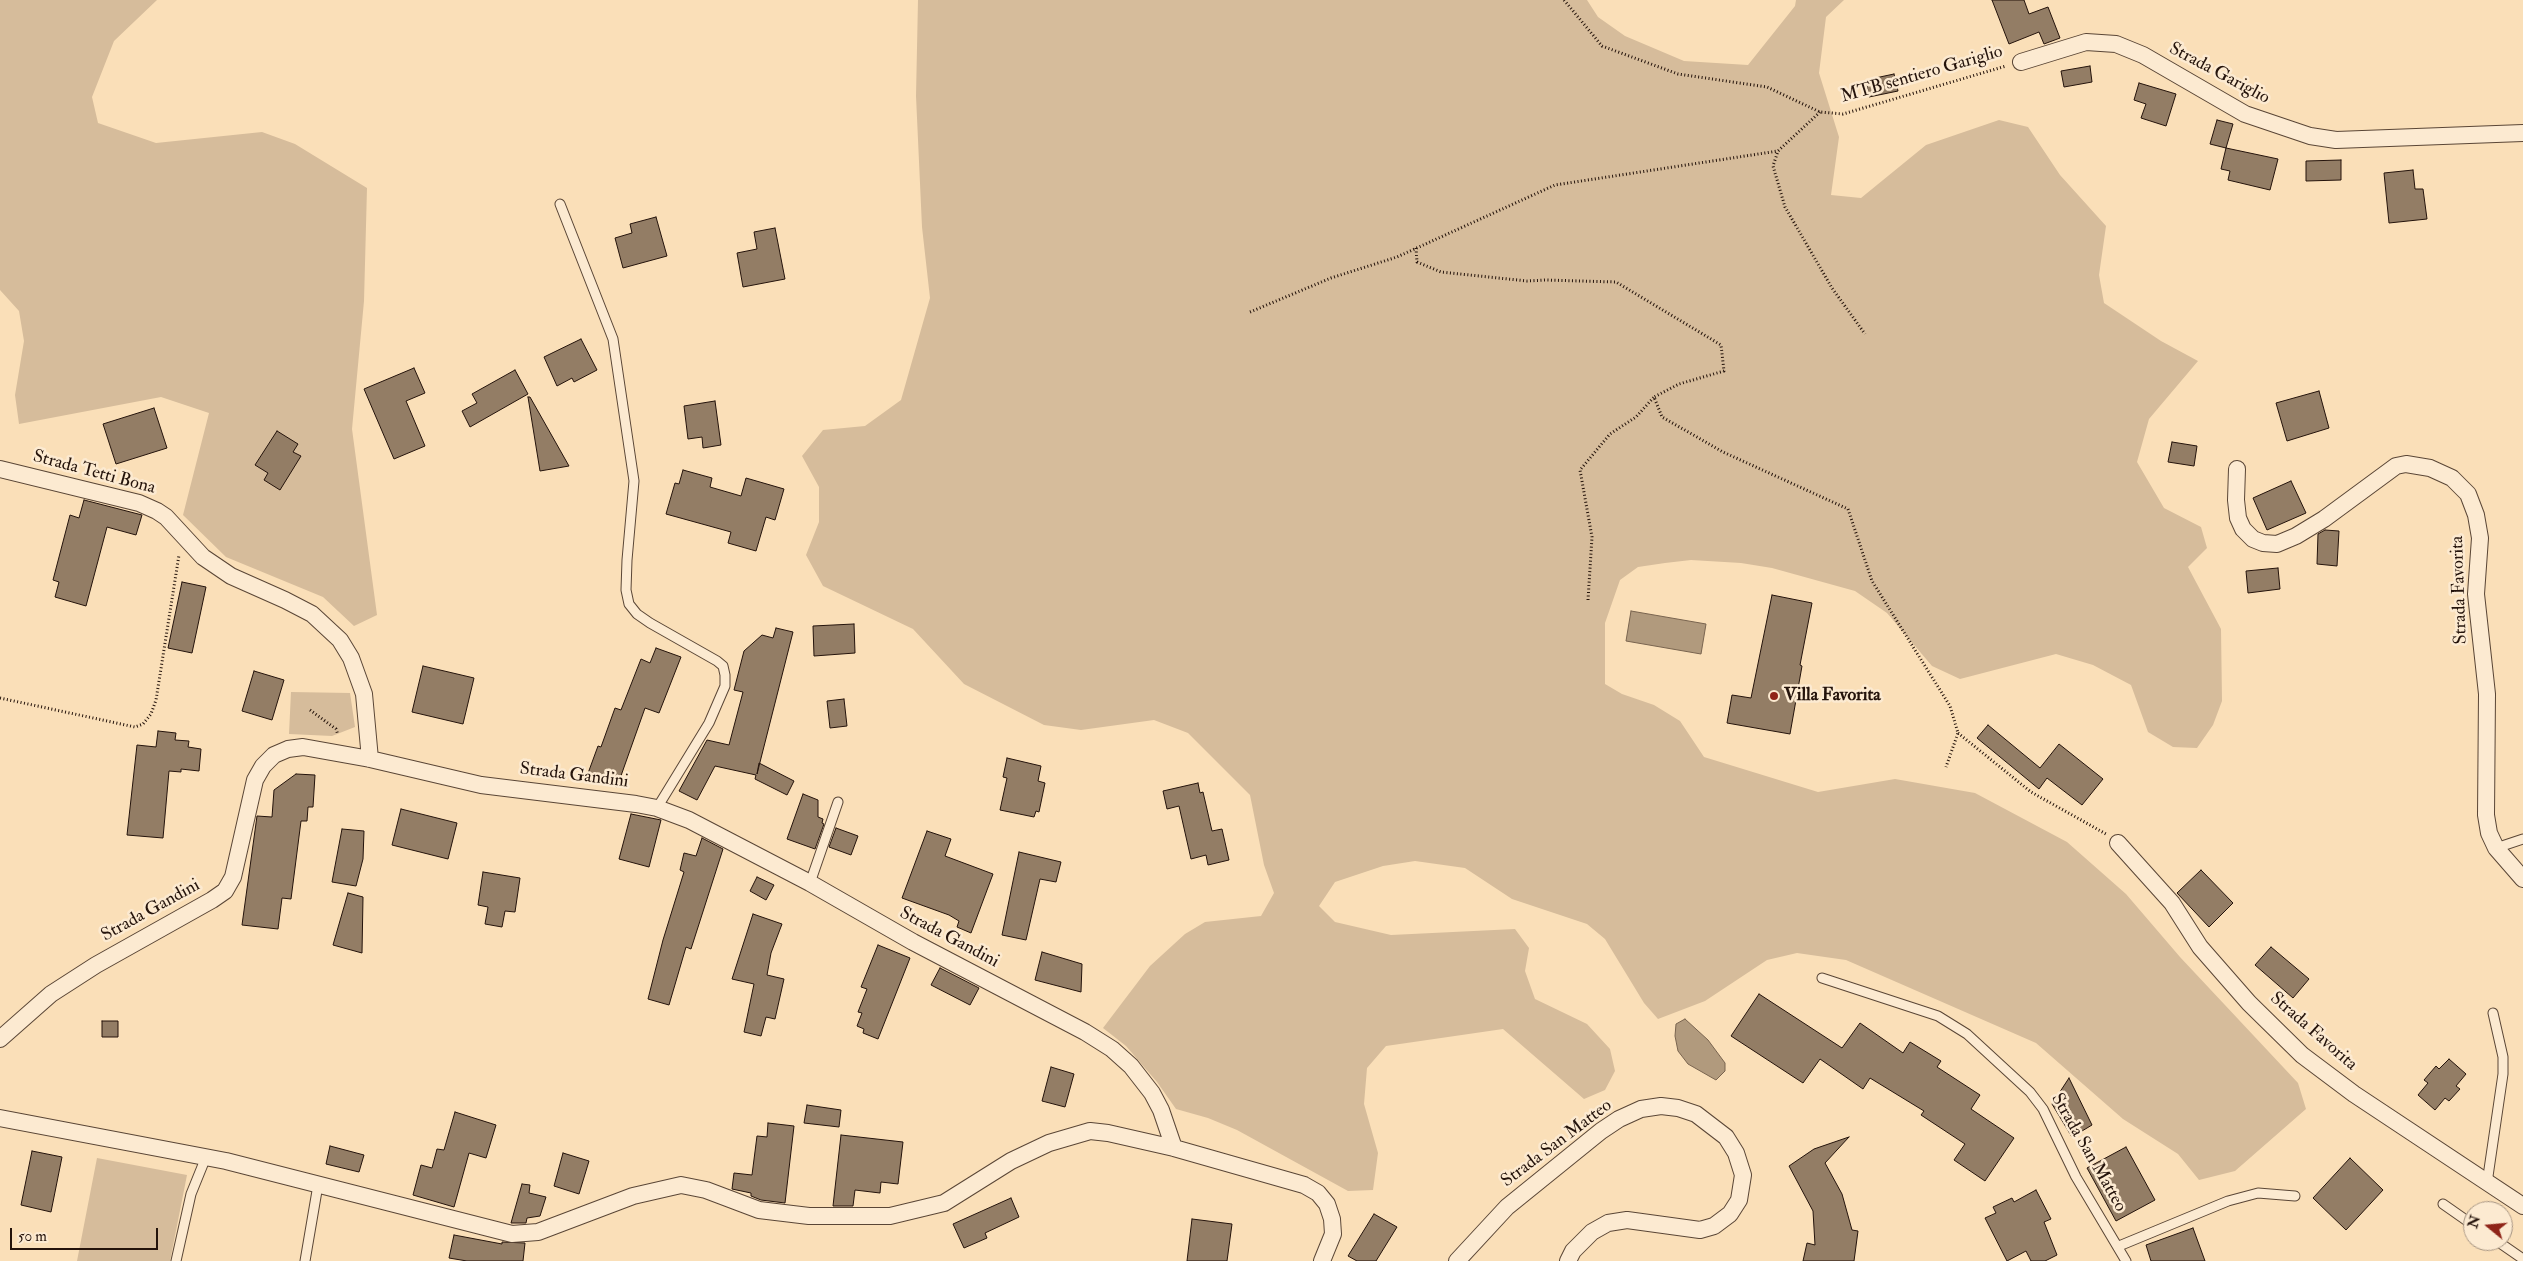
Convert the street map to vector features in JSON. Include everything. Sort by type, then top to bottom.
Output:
[{"type":"street","name":"Strada Gariglio","points":[[2021,62],[2086,42],[2116,44],[2143,55],[2245,114],[2310,136],[2336,140],[2523,133]]},
{"type":"street","name":"Strada Favorita","points":[[2237,469],[2236,500],[2238,518],[2243,530],[2263,543],[2277,544],[2296,536],[2324,519],[2396,466],[2406,464],[2430,468],[2452,478],[2468,494],[2476,516],[2480,538],[2476,594],[2487,694],[2486,815],[2489,833],[2496,848],[2523,879]]},
{"type":"street","name":"Strada Tetti Bona","points":[[0,469],[139,503],[166,517],[182,537],[203,557],[231,576],[312,614],[340,640],[351,658],[364,694],[370,759]]},
{"type":"street","name":"Strada Gandini","points":[[0,1039],[51,994],[96,965],[225,891],[233,877],[255,780],[263,766],[274,755],[288,749],[303,746],[370,759],[481,785],[612,800],[657,808],[705,827],[913,942],[1085,1032],[1112,1049],[1131,1066],[1152,1093],[1161,1110],[1174,1148]]},
{"type":"street","name":"Strada Favorita","points":[[2118,844],[2172,903],[2200,947],[2249,1003],[2302,1055],[2354,1094],[2523,1206]]},
{"type":"street","name":"Strada San Matteo","points":[[1457,1261],[1507,1207],[1601,1131],[1620,1119],[1641,1110],[1661,1106],[1678,1108],[1696,1114],[1726,1136],[1736,1153],[1743,1175],[1739,1200],[1730,1214],[1714,1226],[1700,1230],[1627,1220],[1608,1223],[1592,1232],[1573,1251],[1568,1261]]},
{"type":"street","points":[[0,1118],[206,1157],[512,1234],[538,1232],[633,1196],[681,1185],[706,1190],[759,1210],[809,1216],[890,1216],[944,1203],[1011,1161],[1049,1143],[1074,1134],[1090,1131],[1108,1133],[1174,1148],[1304,1185],[1318,1192],[1327,1204],[1332,1219],[1333,1234],[1322,1261]]},
{"type":"lane","points":[[560,204],[613,339],[634,481],[627,560],[626,590],[629,604],[650,623],[718,661],[723,666],[725,675],[725,686],[709,723],[657,808]]},
{"type":"lane","points":[[810,884],[838,802]]},
{"type":"lane","points":[[2496,848],[2523,840]]},
{"type":"lane","name":"Strada San Matteo","points":[[1822,978],[1938,1016],[1967,1034],[2030,1092],[2043,1109],[2076,1177],[2119,1246],[2126,1261]]},
{"type":"lane","points":[[2487,1183],[2503,1074],[2503,1057],[2493,1013]]},
{"type":"lane","points":[[176,1261],[191,1194],[206,1157]]},
{"type":"lane","points":[[305,1261],[318,1185]]},
{"type":"lane","points":[[2119,1246],[2236,1199],[2258,1193],[2295,1196]]},
{"type":"lane","points":[[2443,1204],[2463,1218]]},
{"type":"lane","points":[[2511,1251],[2523,1259]]},
{"type":"path","name":"MTB sentiero Gariglio","points":[[1564,0],[1602,46],[1678,74],[1767,87],[1820,112],[1842,114],[2021,62]]},
{"type":"path","points":[[1820,112],[1778,150],[1773,166],[1786,207],[1832,288],[1865,334]]},
{"type":"path","points":[[1250,312],[1331,278],[1397,257],[1555,185],[1778,150]]},
{"type":"path","points":[[1416,248],[1417,262],[1441,272],[1527,281],[1616,282],[1721,345],[1724,370],[1680,384],[1654,397],[1636,417],[1610,434],[1580,470],[1592,537],[1588,600]]},
{"type":"path","points":[[1654,397],[1662,417],[1723,452],[1848,509],[1872,581],[1950,706],[1958,733],[2031,792],[2099,829],[2118,844]]},
{"type":"path","points":[[0,698],[135,727],[142,724],[151,714],[156,700],[172,588],[182,537]]},
{"type":"path","points":[[310,710],[336,729],[345,754]]},
{"type":"path","points":[[1946,767],[1958,733]]},
{"type":"shaded area","points":[[0,0],[157,0],[114,41],[92,97],[98,123],[156,143],[262,132],[295,144],[367,188],[364,301],[352,429],[377,615],[354,626],[323,597],[226,557],[183,515],[209,413],[161,397],[19,424],[15,395],[24,341],[19,311],[0,290]]},
{"type":"shaded area","points":[[918,0],[1587,0],[1598,17],[1625,36],[1684,61],[1748,65],[1795,6],[1796,0],[1844,0],[1826,17],[1819,73],[1839,137],[1831,195],[1861,198],[1926,145],[1999,120],[2028,127],[2060,175],[2106,226],[2099,275],[2104,303],[2161,341],[2198,361],[2149,419],[2137,462],[2164,508],[2201,527],[2207,548],[2188,567],[2221,629],[2222,701],[2213,725],[2197,748],[2173,747],[2148,732],[2131,685],[2093,665],[2056,654],[1960,679],[1932,666],[1887,613],[1855,591],[1772,568],[1741,563],[1691,560],[1665,563],[1638,567],[1620,580],[1605,623],[1605,684],[1622,694],[1654,705],[1680,721],[1704,757],[1818,792],[1895,779],[1975,793],[2067,842],[2126,894],[2180,957],[2298,1083],[2306,1109],[2235,1171],[2199,1180],[2178,1154],[2123,1119],[2036,1043],[1846,960],[1797,953],[1767,960],[1705,1001],[1658,1019],[1644,1003],[1605,939],[1587,924],[1512,899],[1465,868],[1415,861],[1383,866],[1335,882],[1319,906],[1335,922],[1391,935],[1515,929],[1529,948],[1525,971],[1535,999],[1587,1024],[1610,1049],[1615,1071],[1605,1090],[1584,1099],[1503,1029],[1386,1046],[1367,1068],[1364,1104],[1378,1153],[1373,1190],[1348,1191],[1237,1130],[1208,1118],[1176,1109],[1157,1082],[1126,1046],[1103,1028],[1150,966],[1185,934],[1205,922],[1261,916],[1274,893],[1264,865],[1250,795],[1188,733],[1154,720],[1081,730],[1044,725],[964,684],[913,629],[823,586],[806,555],[819,522],[819,487],[802,456],[823,430],[865,426],[901,400],[930,298],[922,227],[916,96]]},
{"type":"shaded area","points":[[1631,611],[1706,624],[1701,654],[1626,641]]},
{"type":"shaded area","points":[[291,692],[350,693],[355,727],[332,736],[289,734]]},
{"type":"shaded area","points":[[1685,1019],[1708,1040],[1725,1063],[1725,1071],[1716,1080],[1688,1064],[1678,1051],[1675,1036],[1676,1024]]},
{"type":"shaded area","points":[[97,1158],[187,1175],[170,1261],[77,1261]]},
{"type":"building","points":[[1992,0],[2024,0],[2029,14],[2048,7],[2060,38],[2044,44],[2039,32],[2009,44]]},
{"type":"building","points":[[2090,66],[2092,82],[2064,87],[2061,71]]},
{"type":"building","points":[[1894,74],[1898,91],[1869,97],[1866,80]]},
{"type":"building","points":[[2139,83],[2176,94],[2166,126],[2141,118],[2146,104],[2134,100]]},
{"type":"building","points":[[2217,120],[2233,124],[2226,148],[2210,144]]},
{"type":"building","points":[[2226,148],[2278,159],[2270,190],[2228,180],[2230,171],[2221,169]]},
{"type":"building","points":[[2341,160],[2341,180],[2306,181],[2306,161]]},
{"type":"building","points":[[2413,170],[2415,189],[2423,189],[2427,219],[2389,223],[2384,173]]},
{"type":"building","points":[[656,217],[667,256],[623,268],[615,238],[632,233],[630,224]]},
{"type":"building","points":[[775,228],[785,279],[743,287],[737,253],[757,249],[754,232]]},
{"type":"building","points":[[581,339],[597,370],[574,382],[572,378],[557,386],[544,357]]},
{"type":"building","points":[[414,368],[425,393],[406,401],[425,446],[394,459],[364,389]]},
{"type":"building","points":[[515,370],[528,394],[470,427],[462,411],[477,403],[472,394]]},
{"type":"building","points":[[2319,391],[2329,428],[2287,441],[2276,403]]},
{"type":"building","points":[[528,397],[530,397],[569,466],[540,471]]},
{"type":"building","points":[[715,401],[721,445],[703,448],[702,437],[688,439],[684,406]]},
{"type":"building","points":[[154,408],[167,448],[116,464],[103,424]]},
{"type":"building","points":[[277,431],[298,444],[293,452],[301,456],[280,490],[264,480],[268,473],[255,465]]},
{"type":"building","points":[[2172,442],[2197,446],[2194,466],[2168,462]]},
{"type":"building","points":[[683,470],[712,478],[710,487],[741,496],[746,478],[784,489],[775,520],[766,517],[756,551],[728,543],[731,532],[666,514],[675,483],[679,484]]},
{"type":"building","points":[[2291,481],[2306,513],[2267,530],[2253,498]]},
{"type":"building","points":[[84,500],[142,515],[136,535],[107,527],[86,606],[55,597],[59,582],[53,580],[70,515],[79,518]]},
{"type":"building","points":[[2325,530],[2339,531],[2337,566],[2317,564],[2318,534]]},
{"type":"building","points":[[2278,568],[2280,589],[2248,593],[2246,571]]},
{"type":"building","points":[[182,582],[206,587],[192,653],[168,648]]},
{"type":"building","points":[[1772,595],[1812,603],[1800,665],[1802,666],[1790,734],[1727,723],[1732,695],[1751,698]]},
{"type":"building","points":[[854,624],[855,653],[814,656],[813,626]]},
{"type":"building","points":[[776,628],[793,632],[760,763],[794,781],[787,795],[755,779],[756,775],[715,766],[697,800],[679,791],[707,740],[729,745],[743,692],[734,690],[744,651],[762,635],[773,638]]},
{"type":"building","points":[[656,648],[681,657],[659,713],[645,708],[617,787],[587,776],[598,746],[601,747],[615,708],[621,710],[641,659],[650,663]]},
{"type":"building","points":[[423,666],[474,678],[463,724],[412,712]]},
{"type":"building","points":[[254,671],[284,680],[272,720],[242,711]]},
{"type":"building","points":[[844,699],[847,726],[830,728],[827,701]]},
{"type":"building","points":[[1988,725],[2040,768],[2059,744],[2103,779],[2082,805],[2047,778],[2039,789],[1977,738]]},
{"type":"building","points":[[158,731],[176,733],[175,740],[189,741],[188,747],[201,749],[199,771],[181,769],[181,772],[169,771],[163,838],[127,835],[137,745],[156,747]]},
{"type":"building","points":[[1007,758],[1041,766],[1038,781],[1045,783],[1039,812],[1036,811],[1034,817],[1000,810],[1007,778],[1003,777]]},
{"type":"building","points":[[296,774],[315,775],[313,807],[308,807],[307,821],[301,821],[291,899],[282,898],[278,929],[242,925],[257,816],[272,817],[274,790]]},
{"type":"building","points":[[1198,783],[1200,793],[1203,792],[1212,831],[1222,829],[1229,860],[1208,865],[1206,855],[1191,859],[1179,806],[1167,809],[1163,791]]},
{"type":"building","points":[[803,794],[818,800],[818,817],[823,819],[822,823],[824,824],[815,849],[787,839]]},
{"type":"building","points":[[401,809],[457,823],[448,859],[392,845]]},
{"type":"building","points":[[631,814],[661,820],[649,867],[619,859]]},
{"type":"building","points":[[836,828],[858,836],[851,855],[829,847]]},
{"type":"building","points":[[342,829],[364,831],[363,859],[356,886],[332,882]]},
{"type":"building","points":[[927,831],[951,839],[945,856],[993,874],[971,933],[957,927],[959,921],[949,915],[902,898]]},
{"type":"building","points":[[702,838],[723,849],[691,949],[686,947],[669,1005],[648,999],[663,940],[684,872],[680,870],[684,853],[696,856]]},
{"type":"building","points":[[1019,852],[1061,862],[1056,882],[1040,879],[1026,940],[1002,935]]},
{"type":"building","points":[[2201,870],[2233,903],[2209,927],[2177,893]]},
{"type":"building","points":[[483,872],[520,878],[515,912],[505,911],[502,927],[485,924],[488,907],[478,905]]},
{"type":"building","points":[[757,877],[774,885],[766,900],[750,891]]},
{"type":"building","points":[[348,893],[363,897],[362,953],[333,945]]},
{"type":"building","points":[[753,914],[782,924],[771,953],[767,975],[784,979],[775,1019],[766,1017],[761,1036],[744,1032],[754,984],[732,979]]},
{"type":"building","points":[[878,945],[910,958],[878,1039],[863,1033],[864,1029],[857,1026],[862,1013],[858,1012],[867,989],[861,987]]},
{"type":"building","points":[[2271,947],[2309,979],[2293,998],[2255,965]]},
{"type":"building","points":[[1042,952],[1082,964],[1081,992],[1035,980]]},
{"type":"building","points":[[940,968],[979,988],[970,1005],[931,985]]},
{"type":"building","points":[[1759,994],[1842,1048],[1860,1023],[1903,1053],[1910,1042],[1941,1061],[1937,1067],[1980,1095],[1971,1109],[2014,1138],[1985,1181],[1954,1160],[1965,1144],[1921,1115],[1924,1111],[1870,1078],[1863,1089],[1820,1059],[1803,1083],[1731,1036]]},
{"type":"building","points":[[102,1021],[118,1021],[118,1037],[102,1037]]},
{"type":"building","points":[[2449,1059],[2466,1074],[2456,1086],[2460,1089],[2449,1101],[2445,1098],[2435,1110],[2418,1095],[2428,1083],[2424,1080],[2436,1066],[2439,1069]]},
{"type":"building","points":[[1051,1067],[1074,1074],[1065,1107],[1042,1101]]},
{"type":"building","points":[[2069,1078],[2092,1125],[2072,1137],[2052,1104]]},
{"type":"building","points":[[807,1105],[841,1110],[839,1127],[804,1123]]},
{"type":"building","points":[[455,1112],[496,1125],[486,1158],[469,1153],[454,1207],[413,1195],[421,1165],[432,1168],[437,1149],[444,1150]]},
{"type":"building","points":[[768,1123],[794,1126],[785,1203],[761,1200],[751,1196],[751,1193],[732,1189],[734,1173],[752,1175],[757,1136],[767,1137]]},
{"type":"building","points":[[841,1135],[903,1142],[898,1184],[881,1182],[880,1193],[855,1190],[853,1206],[833,1206]]},
{"type":"building","points":[[1849,1137],[1825,1163],[1842,1194],[1852,1230],[1858,1231],[1854,1261],[1803,1261],[1807,1243],[1815,1245],[1813,1211],[1789,1166],[1814,1149]]},
{"type":"building","points":[[330,1146],[364,1155],[359,1172],[326,1164]]},
{"type":"building","points":[[2126,1147],[2155,1200],[2116,1221],[2087,1168]]},
{"type":"building","points":[[32,1151],[62,1157],[51,1212],[21,1205]]},
{"type":"building","points":[[563,1153],[589,1161],[579,1194],[554,1186]]},
{"type":"building","points":[[2350,1158],[2383,1190],[2346,1230],[2313,1198]]},
{"type":"building","points":[[522,1184],[530,1185],[529,1193],[546,1197],[540,1216],[527,1218],[526,1223],[511,1223]]},
{"type":"building","points":[[2036,1190],[2051,1219],[2044,1222],[2057,1255],[2045,1261],[2031,1261],[2026,1251],[2007,1261],[1985,1218],[1996,1213],[1993,1207],[2012,1198],[2014,1202]]},
{"type":"building","points":[[1011,1198],[1019,1217],[985,1233],[987,1238],[964,1248],[953,1224]]},
{"type":"building","points":[[1374,1214],[1397,1227],[1376,1261],[1357,1261],[1348,1256]]},
{"type":"building","points":[[1192,1219],[1232,1224],[1227,1261],[1187,1261]]},
{"type":"building","points":[[2193,1228],[2205,1261],[2151,1261],[2146,1245]]},
{"type":"building","points":[[454,1235],[502,1244],[502,1242],[525,1243],[523,1261],[467,1261],[449,1258]]},
{"type":"place","name":"Villa Favorita","points":[[1774,696]]}]
